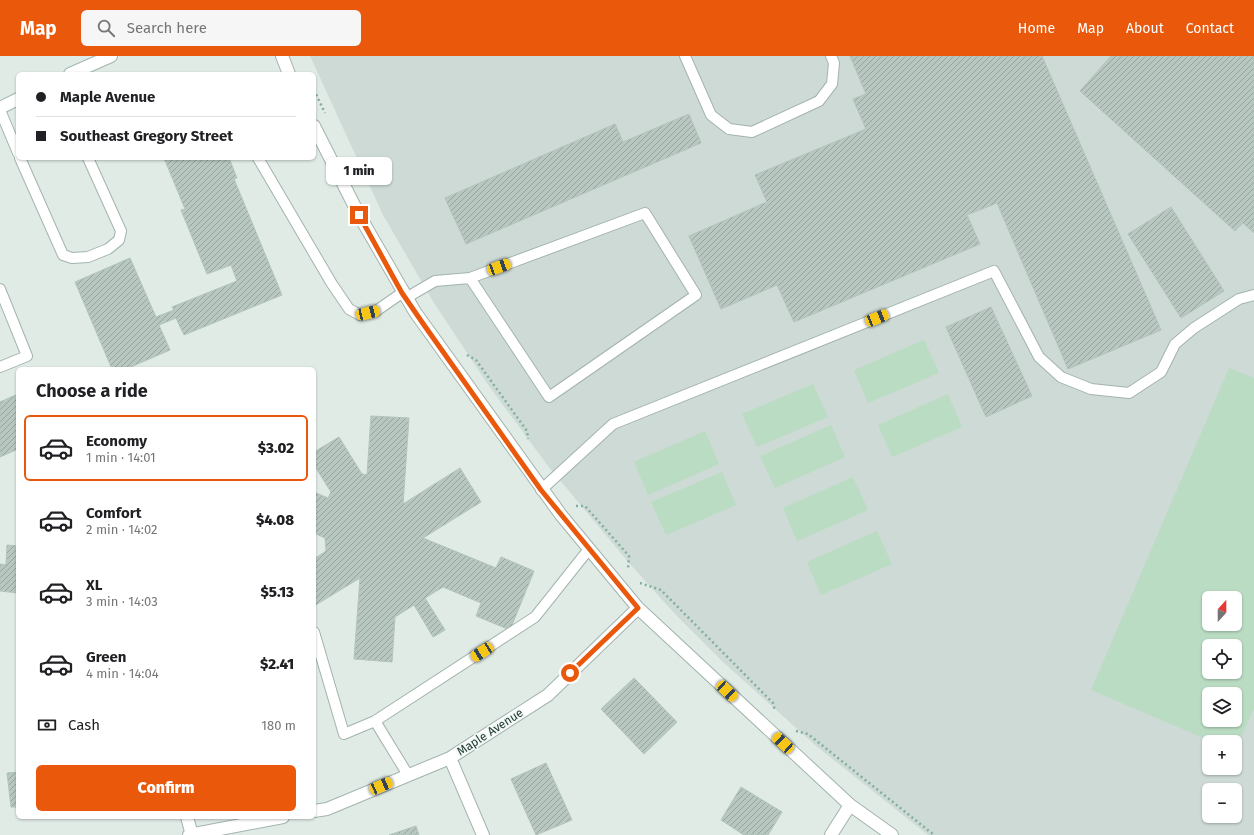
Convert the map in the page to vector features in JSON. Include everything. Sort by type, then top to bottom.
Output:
[{"type":"street","points":[[75,72],[111,56]]},
{"type":"street","points":[[282,56],[289,72]]},
{"type":"street","points":[[0,109],[16,100]]},
{"type":"street","points":[[316,130],[359,215],[404,295],[541,490],[589,549],[638,608],[850,805],[892,835]]},
{"type":"street","name":"Maple Avenue","points":[[316,811],[327,809],[450,758],[548,695],[638,608]]},
{"type":"street","points":[[450,758],[483,835]]},
{"type":"street","points":[[831,835],[850,805]]},
{"type":"street","points":[[187,819],[191,835],[273,819]]},
{"type":"lane","points":[[685,56],[710,115],[729,129],[752,132],[819,101],[832,84],[834,63],[831,56]]},
{"type":"lane","points":[[0,109],[16,148]]},
{"type":"lane","points":[[21,160],[63,254],[72,258],[88,257],[108,249],[119,240],[121,231],[89,160]]},
{"type":"lane","points":[[259,160],[332,284],[350,309],[360,315],[376,311],[404,295],[435,281],[470,278],[645,213],[696,295],[549,397],[470,278]]},
{"type":"lane","points":[[541,490],[613,424],[994,271],[1039,357],[1061,377],[1091,389],[1129,393],[1161,372],[1175,344],[1194,328],[1238,300],[1254,295]]},
{"type":"lane","points":[[0,289],[27,356],[0,367]]},
{"type":"lane","points":[[316,639],[344,734],[375,721],[535,617],[589,549]]},
{"type":"lane","points":[[375,721],[408,775]]},
{"type":"path","points":[[316,94],[326,116]]},
{"type":"path","points":[[461,352],[476,360],[527,431],[528,442]]},
{"type":"path","points":[[571,503],[575,506],[585,506],[630,556],[627,567],[629,571]]},
{"type":"path","points":[[636,579],[640,583],[661,590],[773,703],[777,717]]},
{"type":"path","points":[[793,730],[808,734],[934,835]]},
{"type":"shaded area","points":[[310,56],[1254,56],[1254,835],[928,835],[815,745],[723,662],[675,614],[630,564],[548,466],[489,386],[434,303],[383,215]]},
{"type":"green space","points":[[924,340],[939,373],[868,403],[854,370]]},
{"type":"green space","points":[[1229,368],[1254,378],[1254,708],[1242,736],[1202,735],[1202,737],[1091,690]]},
{"type":"green space","points":[[813,384],[828,417],[757,447],[742,414]]},
{"type":"green space","points":[[948,394],[962,427],[892,457],[878,425]]},
{"type":"green space","points":[[831,425],[845,457],[775,488],[760,456]]},
{"type":"green space","points":[[705,431],[719,464],[648,495],[634,462]]},
{"type":"green space","points":[[722,472],[736,505],[666,535],[651,502]]},
{"type":"green space","points":[[853,477],[868,510],[797,541],[783,508]]},
{"type":"green space","points":[[877,531],[892,564],[821,595],[807,562]]},
{"type":"building","points":[[850,56],[1042,56],[1161,330],[1068,369],[997,203],[967,215],[980,244],[794,322],[777,285],[721,309],[689,236],[767,202],[755,175],[866,129],[853,99],[866,94]]},
{"type":"building","points":[[1111,56],[1254,56],[1254,233],[1243,223],[1235,231],[1080,91]]},
{"type":"building","points":[[689,114],[701,143],[466,244],[445,198],[615,124],[623,142]]},
{"type":"building","points":[[165,160],[230,160],[237,178],[234,179],[282,295],[184,335],[176,318],[159,325],[170,350],[131,367],[111,367],[75,282],[130,258],[156,317],[174,310],[172,307],[237,281],[231,265],[207,274],[181,210],[185,209]]},
{"type":"building","points":[[1171,207],[1224,291],[1181,318],[1128,234]]},
{"type":"building","points":[[991,307],[1032,396],[986,417],[946,327]]},
{"type":"building","points":[[16,395],[16,450],[0,457],[0,402]]},
{"type":"building","points":[[371,416],[409,418],[403,504],[460,468],[481,502],[423,538],[496,568],[501,557],[534,571],[510,630],[476,616],[481,603],[443,587],[425,598],[445,630],[433,637],[414,605],[395,617],[392,662],[354,659],[360,578],[316,605],[316,558],[326,551],[325,538],[316,534],[316,493],[328,498],[331,492],[316,468],[316,451],[339,437],[362,474],[367,475]]},
{"type":"building","points":[[7,545],[16,546],[16,593],[0,591],[0,564],[6,565]]},
{"type":"building","points":[[634,678],[677,722],[644,754],[601,709]]},
{"type":"building","points":[[546,763],[572,820],[536,835],[511,779]]},
{"type":"building","points":[[16,772],[16,807],[11,807],[7,773]]},
{"type":"building","points":[[741,787],[782,812],[768,835],[744,835],[721,820]]},
{"type":"building","points":[[416,826],[419,835],[389,835]]},
{"type":"route","points":[[359,215],[402,293],[541,490],[638,608],[570,673]]}]
